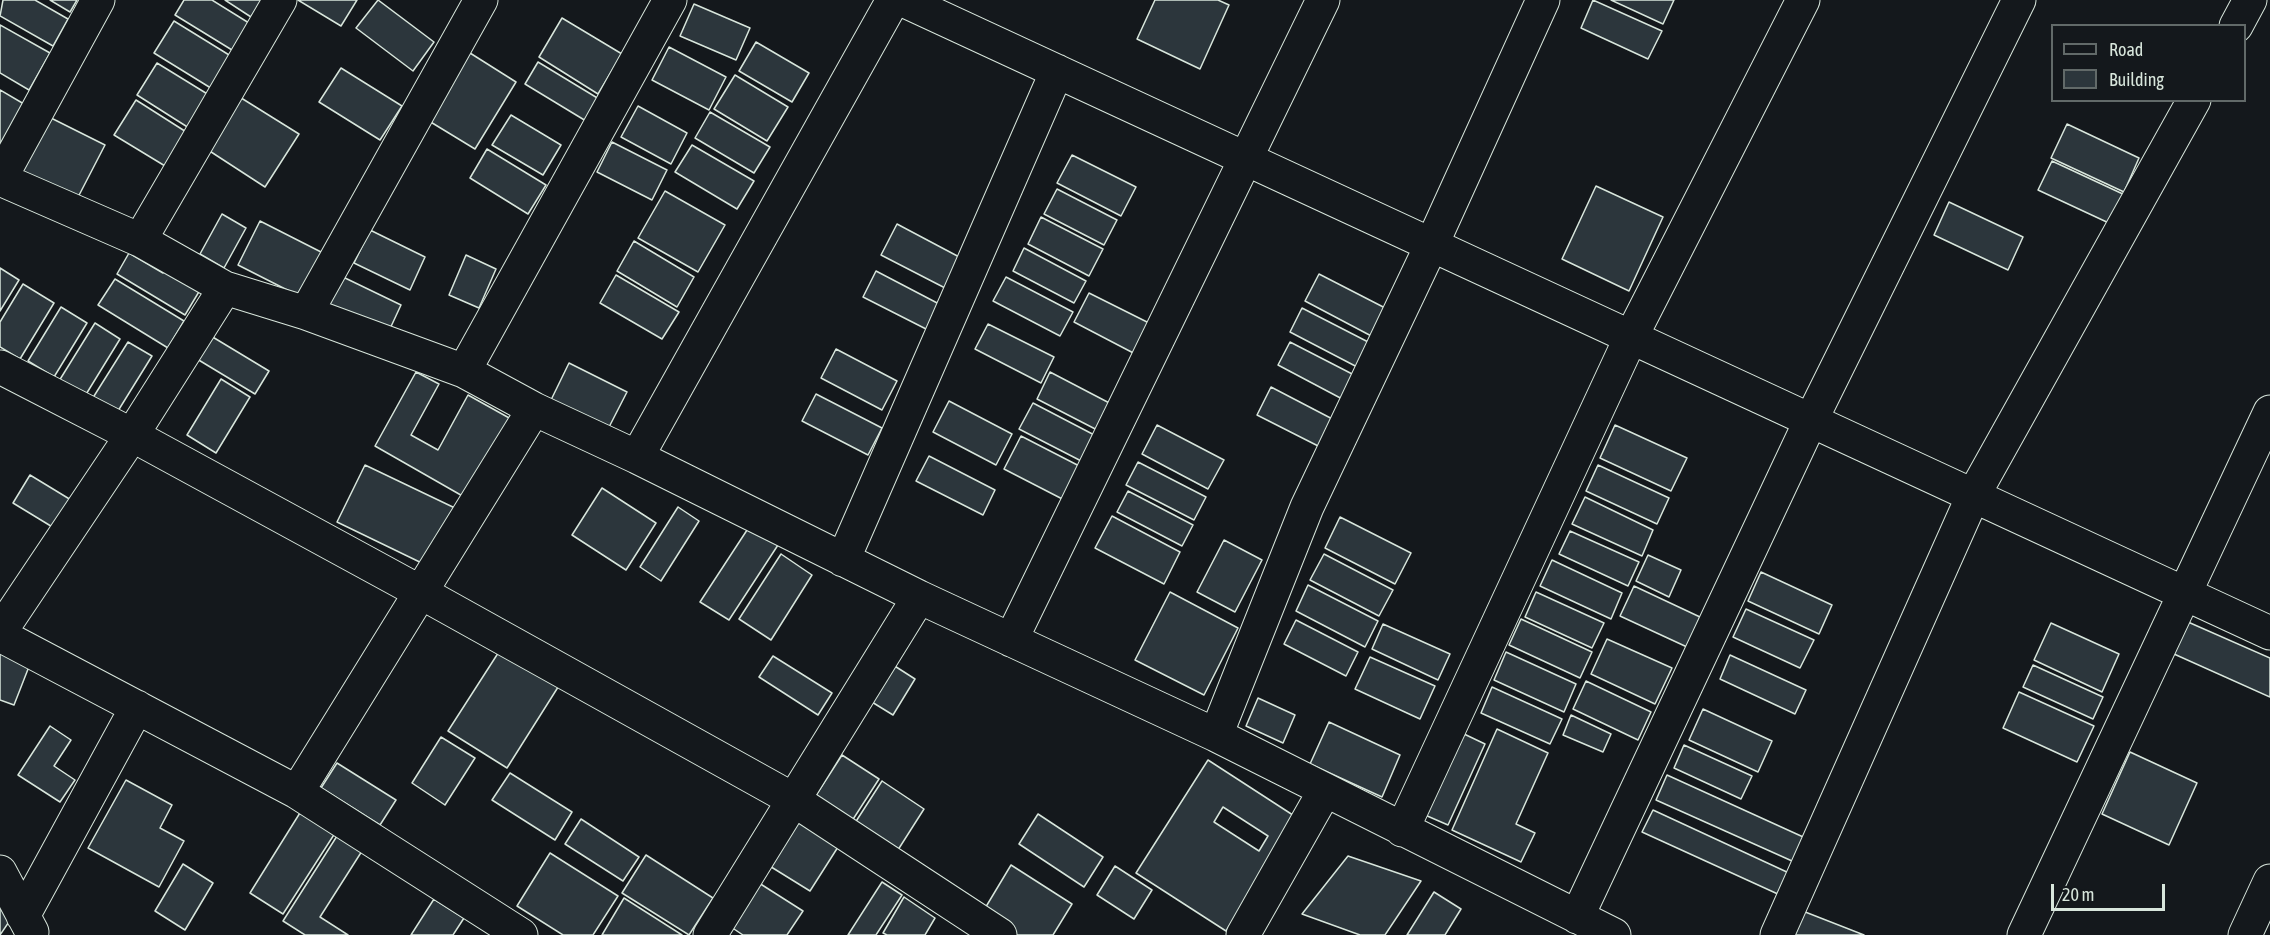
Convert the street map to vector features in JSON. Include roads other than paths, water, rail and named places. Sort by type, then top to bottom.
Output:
[{"type":"street","points":[[98,0],[0,179],[140,240],[225,288],[306,313],[464,371],[534,409],[637,457],[919,597],[1216,735],[1324,792],[1614,935]]},
{"type":"street","points":[[140,240],[279,0]]},
{"type":"street","points":[[306,313],[481,0]]},
{"type":"street","points":[[464,371],[670,0]]},
{"type":"street","points":[[637,457],[893,0]]},
{"type":"street","points":[[903,0],[2270,633]]},
{"type":"street","points":[[1011,640],[1323,0]]},
{"type":"street","points":[[1216,735],[1307,507],[1432,244],[1543,0]]},
{"type":"street","points":[[1402,830],[1631,337],[1803,0]]},
{"type":"street","points":[[1577,917],[1811,420],[2019,0]]},
{"type":"street","points":[[2237,24],[2250,0]]},
{"type":"street","points":[[843,560],[1057,71]]},
{"type":"street","points":[[1777,935],[1973,496],[2193,102]]},
{"type":"street","points":[[225,288],[132,435],[0,633],[297,792],[521,935]]},
{"type":"street","points":[[0,367],[132,435],[422,593],[794,801],[1000,935]]},
{"type":"street","points":[[297,792],[534,409]]},
{"type":"street","points":[[2024,935],[2270,412]]},
{"type":"street","points":[[710,935],[919,597]]},
{"type":"street","points":[[30,930],[137,707]]},
{"type":"street","points":[[1243,935],[1324,792]]},
{"type":"street","points":[[0,872],[30,930]]},
{"type":"street","points":[[2245,935],[2270,881]]}]
